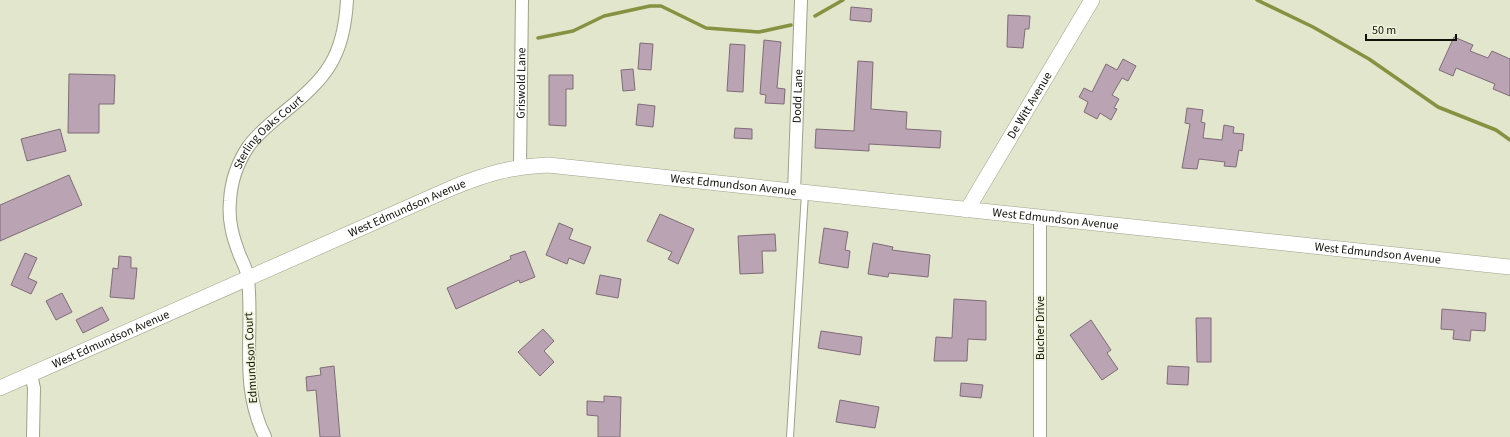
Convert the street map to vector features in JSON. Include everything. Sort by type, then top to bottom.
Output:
[{"type":"street","name":"Sterling Oaks Court","points":[[248,278],[230,224],[230,200],[236,170],[249,146],[267,127],[313,88],[333,62],[342,40],[346,0]]},
{"type":"street","name":"Griswold Lane","points":[[520,166],[522,0]]},
{"type":"street","name":"Dodd Lane","points":[[800,0],[800,193]]},
{"type":"street","name":"De Witt Avenue","points":[[967,210],[1092,0]]},
{"type":"street","name":"West Edmundson Avenue","points":[[0,388],[461,184],[486,174],[520,166],[548,165],[800,193],[1510,267]]},
{"type":"street","name":"Bucher Drive","points":[[1040,218],[1040,437]]},
{"type":"street","name":"Edmundson Court","points":[[248,278],[251,400],[258,424],[265,437]]},
{"type":"street","points":[[31,375],[34,388],[33,437]]},
{"type":"lane","points":[[790,437],[800,193]]},
{"type":"building","points":[[851,7],[872,9],[871,22],[850,20]]},
{"type":"building","points":[[1008,15],[1030,16],[1029,29],[1025,29],[1023,48],[1007,47]]},
{"type":"building","points":[[1454,37],[1473,45],[1470,51],[1488,58],[1492,51],[1510,59],[1510,96],[1493,89],[1495,84],[1456,68],[1453,76],[1439,70]]},
{"type":"building","points":[[764,40],[781,42],[777,88],[785,89],[784,104],[765,103],[766,95],[760,94]]},
{"type":"building","points":[[640,43],[653,44],[651,70],[638,69]]},
{"type":"building","points":[[730,44],[745,45],[743,92],[727,91]]},
{"type":"building","points":[[1123,59],[1136,66],[1128,81],[1122,78],[1112,95],[1119,99],[1114,108],[1117,109],[1111,120],[1100,113],[1097,119],[1084,112],[1088,102],[1079,97],[1084,88],[1092,92],[1106,64],[1117,70]]},
{"type":"building","points":[[858,61],[873,62],[871,109],[907,112],[906,129],[941,131],[940,148],[869,144],[869,151],[815,148],[816,129],[854,131]]},
{"type":"building","points":[[633,69],[635,90],[623,91],[621,70]]},
{"type":"building","points":[[69,74],[115,75],[114,104],[99,104],[99,133],[68,133]]},
{"type":"building","points":[[549,75],[573,75],[573,89],[566,89],[566,126],[549,125]]},
{"type":"building","points":[[638,104],[655,106],[653,127],[636,125]]},
{"type":"building","points":[[1187,108],[1203,110],[1201,122],[1205,123],[1203,138],[1222,140],[1224,125],[1234,127],[1233,133],[1244,134],[1242,151],[1239,150],[1236,167],[1224,166],[1225,162],[1199,159],[1197,169],[1182,168],[1190,124],[1185,123]]},
{"type":"building","points":[[735,128],[752,129],[752,139],[734,138]]},
{"type":"building","points":[[60,129],[66,151],[27,161],[21,139]]},
{"type":"building","points":[[69,175],[82,205],[0,241],[0,205]]},
{"type":"building","points":[[660,214],[694,229],[678,264],[668,259],[672,252],[647,241]]},
{"type":"building","points":[[559,223],[573,229],[569,239],[591,247],[584,264],[569,258],[567,264],[546,255]]},
{"type":"building","points":[[824,228],[848,232],[845,250],[850,251],[848,268],[819,263]]},
{"type":"building","points":[[775,234],[776,251],[762,251],[763,273],[740,274],[738,236]]},
{"type":"building","points":[[873,243],[893,247],[892,250],[930,255],[928,277],[889,273],[888,277],[868,274]]},
{"type":"building","points":[[525,251],[535,277],[520,283],[519,280],[456,309],[447,288],[511,259],[510,256]]},
{"type":"building","points":[[25,253],[37,258],[28,278],[37,282],[31,294],[11,285]]},
{"type":"building","points":[[119,256],[131,257],[131,268],[137,268],[134,299],[110,297],[113,268],[118,269]]},
{"type":"building","points":[[600,275],[621,279],[618,298],[596,294]]},
{"type":"building","points":[[62,293],[72,312],[56,320],[46,301]]},
{"type":"building","points":[[954,299],[986,301],[986,340],[968,339],[967,361],[934,361],[936,337],[952,338]]},
{"type":"building","points":[[102,307],[109,320],[83,333],[76,320]]},
{"type":"building","points":[[1442,309],[1486,313],[1485,331],[1471,330],[1470,341],[1453,339],[1454,330],[1441,329]]},
{"type":"building","points":[[1196,318],[1211,318],[1211,362],[1197,362]]},
{"type":"building","points":[[1091,320],[1111,350],[1107,353],[1118,369],[1102,380],[1070,335]]},
{"type":"building","points":[[543,329],[554,341],[544,351],[554,362],[540,376],[518,352]]},
{"type":"building","points":[[821,331],[862,337],[860,355],[818,348]]},
{"type":"building","points":[[334,366],[340,437],[320,437],[316,390],[307,391],[306,377],[321,375],[320,368]]},
{"type":"building","points":[[1168,366],[1189,367],[1188,385],[1167,384]]},
{"type":"building","points":[[961,383],[983,385],[981,398],[960,396]]},
{"type":"building","points":[[604,396],[621,397],[620,437],[598,437],[598,416],[587,415],[587,401],[604,402]]},
{"type":"building","points":[[840,400],[879,407],[875,428],[836,422]]},
{"type":"waterway","points":[[815,16],[843,0]]},
{"type":"waterway","points":[[1257,0],[1313,27],[1369,59],[1438,107],[1496,130],[1510,140]]},
{"type":"waterway","points":[[538,38],[573,31],[604,16],[650,6],[661,6],[706,28],[759,32],[791,25]]}]
